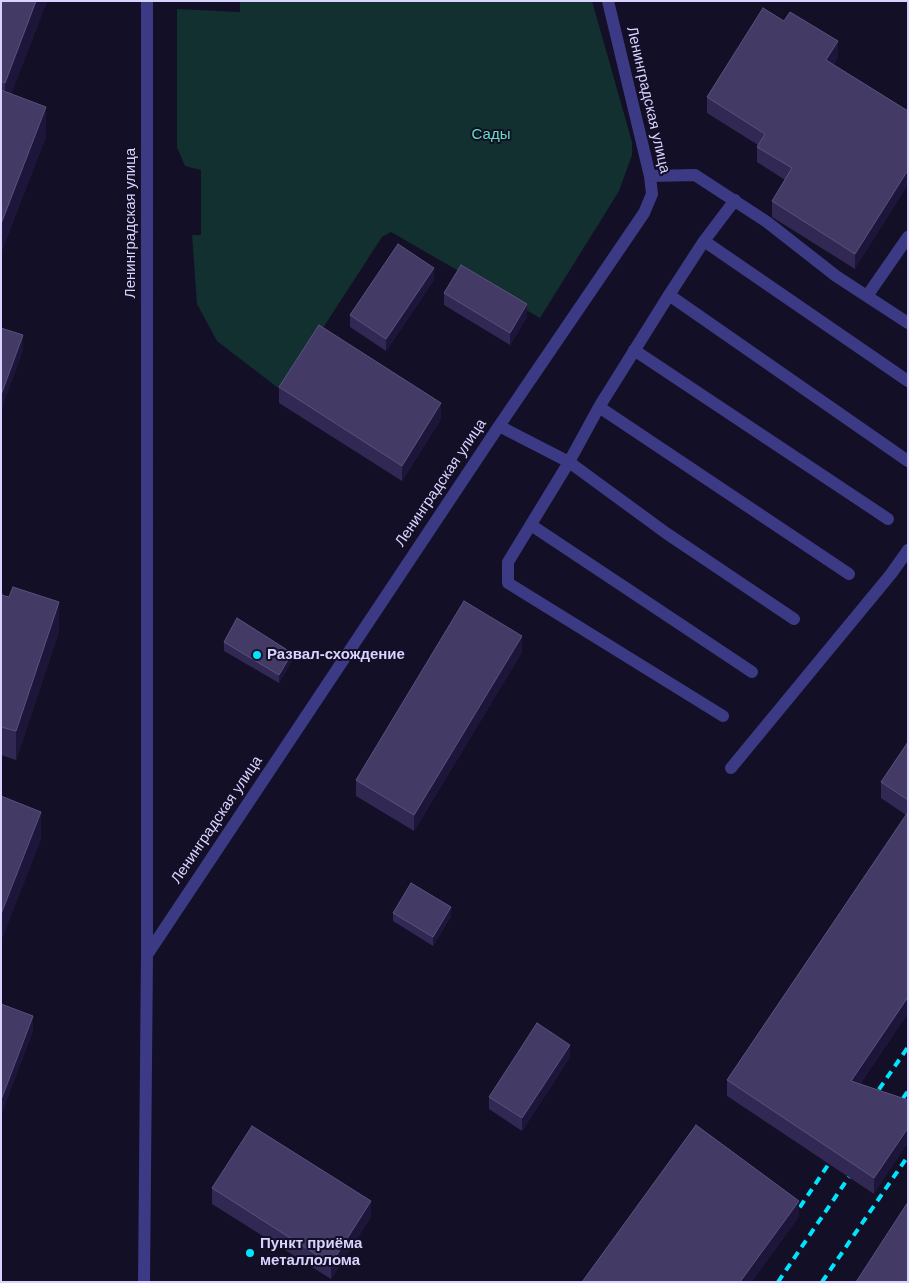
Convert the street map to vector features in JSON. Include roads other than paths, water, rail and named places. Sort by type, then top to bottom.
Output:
[{"type":"street","name":"Ленинградская улица","points":[[144,1282],[147,955],[147,1]]},
{"type":"street","name":"Ленинградская улица","points":[[147,955],[499,426],[644,213],[652,194],[650,176],[608,1]]},
{"type":"street","points":[[650,176],[695,175],[735,200],[867,296],[908,322]]},
{"type":"street","points":[[723,716],[508,583],[508,562],[634,350],[704,241],[735,200]]},
{"type":"street","points":[[867,296],[908,237]]},
{"type":"street","points":[[704,241],[908,382]]},
{"type":"street","points":[[669,295],[908,461]]},
{"type":"street","points":[[634,350],[888,519]]},
{"type":"street","points":[[599,407],[849,574]]},
{"type":"street","points":[[499,426],[569,462],[666,533],[794,619]]},
{"type":"street","points":[[531,525],[752,672]]},
{"type":"street","points":[[731,768],[891,574],[908,550]]},
{"type":"railway","points":[[871,1101],[908,1047]]},
{"type":"railway","points":[[895,1110],[908,1091]]},
{"type":"railway","points":[[792,1219],[836,1153]]},
{"type":"railway","points":[[822,1282],[908,1156]]},
{"type":"railway","points":[[778,1282],[857,1165]]},
{"type":"place","name":"Развал-схождение","points":[[257,655]]},
{"type":"place","name":"Пункт приёма металлолома","points":[[250,1253]]},
{"type":"park label","name":"Сады","points":[[491,135]]}]
